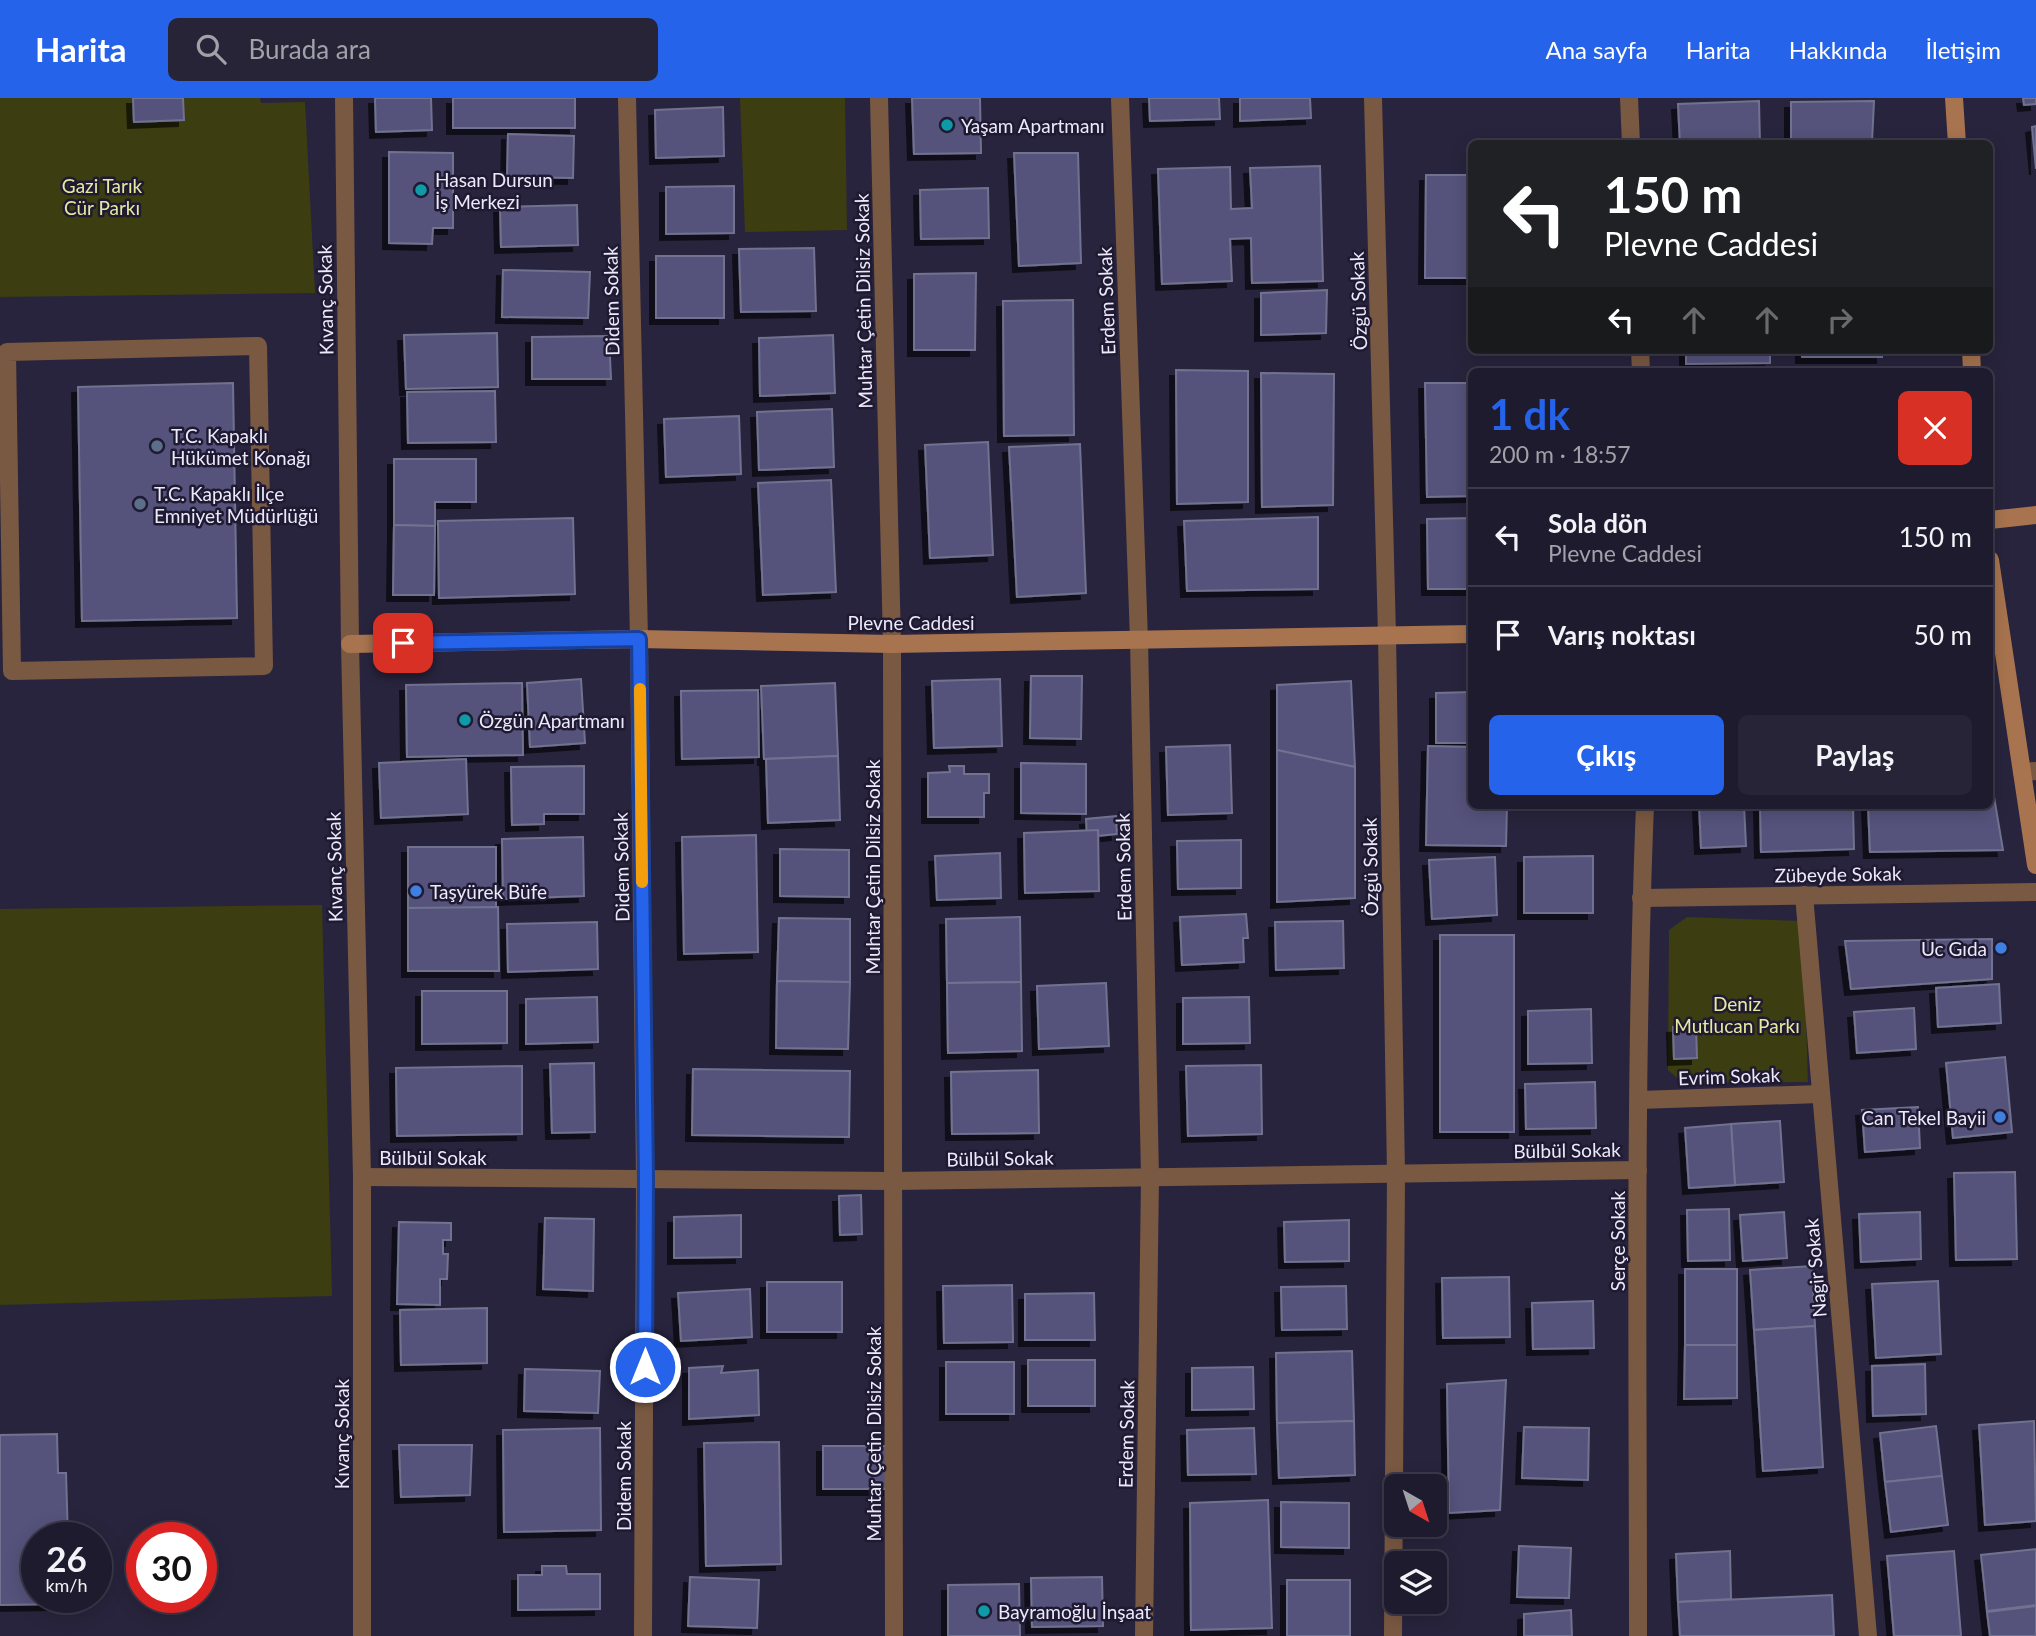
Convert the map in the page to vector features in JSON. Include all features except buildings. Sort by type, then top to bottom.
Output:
[{"type":"street","name":"Kıvanç Sokak","points":[[344,98],[350,644],[362,1177],[362,1636]]},
{"type":"street","name":"Didem Sokak","points":[[627,98],[639,639],[646,1179],[643,1636]]},
{"type":"street","name":"Muhtar Çetin Dilsiz Sokak","points":[[878,98],[892,644],[894,1636]]},
{"type":"street","name":"Erdem Sokak","points":[[1120,98],[1139,640],[1150,1177],[1144,1636]]},
{"type":"street","name":"Özgü Sokak","points":[[1373,98],[1387,635],[1396,1174],[1393,1636]]},
{"type":"street","points":[[1629,98],[1631,140]]},
{"type":"street","points":[[1954,98],[1957,140]]},
{"type":"street","points":[[258,346],[264,666],[12,671],[6,592],[7,352],[258,346]]},
{"type":"street","points":[[1993,520],[2036,515]]},
{"type":"street","points":[[1993,598],[1995,624],[2029,771],[2036,865]]},
{"type":"street","name":"Plevne Caddesi","points":[[350,644],[639,639],[892,644],[1468,634]]},
{"type":"street","name":"Serçe Sokak","points":[[1638,1636],[1638,1170],[1641,898],[1645,809]]},
{"type":"street","name":"Zübeyde Sokak","points":[[1641,898],[2036,892]]},
{"type":"street","name":"Nagir Sokak","points":[[1804,895],[1868,1636]]},
{"type":"street","name":"Evrim Sokak","points":[[1639,1100],[1820,1094]]},
{"type":"street","name":"Bülbül Sokak","points":[[362,1177],[894,1181],[1638,1170]]},
{"type":"green space","name":"Gazi Tarık Cür Parkı","points":[[0,98],[260,98],[261,103],[305,102],[315,293],[0,297]]},
{"type":"green space","points":[[740,98],[845,98],[847,230],[745,232]]},
{"type":"green space","points":[[322,905],[332,1296],[0,1305],[0,909]]},
{"type":"green space","name":"Deniz Mutlucan Parkı","points":[[1687,917],[1803,921],[1808,1082],[1683,1083],[1668,1070],[1669,930]]},
{"type":"slow traffic","points":[[640,689],[642,882]]},
{"type":"place","name":"Yaşam Apartmanı","points":[[947,125]]},
{"type":"place","name":"Hasan Dursun İş Merkezi","points":[[421,190]]},
{"type":"place","name":"T.C. Kapaklı Hükümet Konağı","points":[[157,446]]},
{"type":"place","name":"T.C. Kapaklı İlçe Emniyet Müdürlüğü","points":[[140,504]]},
{"type":"place","name":"Özgün Apartmanı","points":[[465,720]]},
{"type":"place","name":"Taşyürek Büfe","points":[[416,891]]},
{"type":"place","name":"Uc Gıda","points":[[2001,948]]},
{"type":"place","name":"Can Tekel Bayii","points":[[2000,1117]]},
{"type":"place","name":"Bayramoğlu İnşaat","points":[[984,1611]]},
{"type":"route","points":[[403,643],[639,639],[646,1179],[645,1367]]}]
